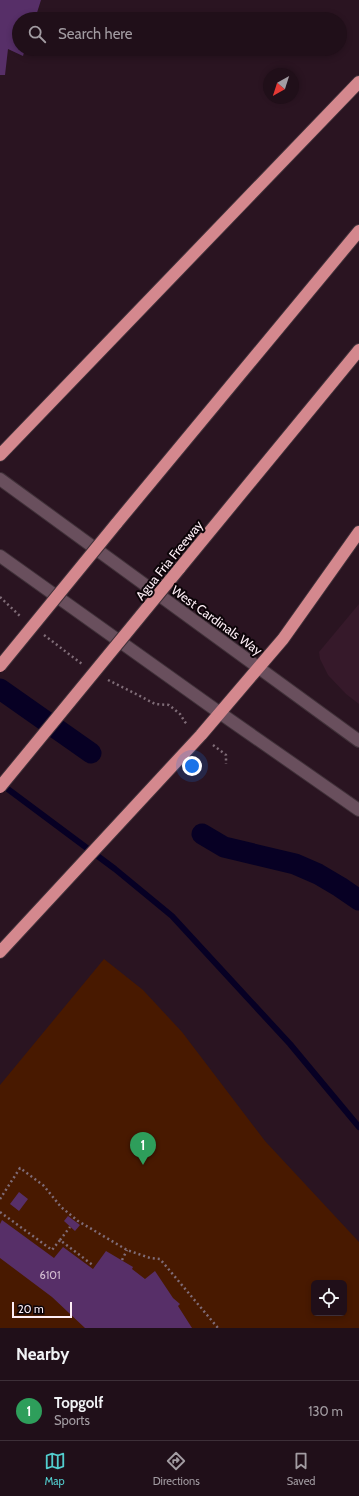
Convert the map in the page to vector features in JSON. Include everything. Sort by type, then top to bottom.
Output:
[{"type":"highway","points":[[0,455],[359,82]]},
{"type":"highway","points":[[0,666],[359,231]]},
{"type":"highway","name":"Agua Fria Freeway","points":[[0,787],[359,350]]},
{"type":"highway","points":[[0,952],[191,746],[259,668],[283,638],[359,532]]},
{"type":"main road","name":"West Cardinals Way","points":[[0,479],[359,741]]},
{"type":"main road","points":[[0,556],[359,810]]},
{"type":"path","points":[[0,1199],[20,1168],[44,1186],[61,1207],[73,1217],[128,1250],[150,1258],[160,1259],[218,1328]]},
{"type":"path","points":[[0,1212],[52,1250],[70,1226]]},
{"type":"path","points":[[60,1240],[94,1266]]},
{"type":"path","points":[[122,1260],[128,1250]]},
{"type":"shaded area","points":[[359,604],[359,704],[346,694],[328,675],[320,659],[319,652]]},
{"type":"shaded area","points":[[104,959],[143,990],[182,1032],[265,1141],[359,1242],[359,1328],[0,1328],[0,1085]]},
{"type":"building","points":[[0,0],[41,0],[37,12],[12,12],[12,51],[8,49],[5,75],[0,75]]},
{"type":"building","points":[[19,1192],[28,1199],[19,1211],[10,1204]]},
{"type":"building","points":[[68,1216],[80,1225],[75,1231],[64,1221]]},
{"type":"building","points":[[2,1220],[54,1258],[63,1247],[93,1269],[106,1251],[133,1267],[132,1269],[145,1279],[155,1271],[173,1298],[180,1304],[178,1306],[192,1328],[85,1328],[52,1297],[0,1258],[0,1224]]},
{"type":"waterway","points":[[0,689],[91,753]]},
{"type":"waterway","points":[[1,784],[115,869],[172,916],[290,1044],[359,1127]]},
{"type":"waterway","points":[[202,834],[224,847],[295,864],[318,874],[359,900]]},
{"type":"place","name":"Topgolf","points":[[143,1165]]}]
